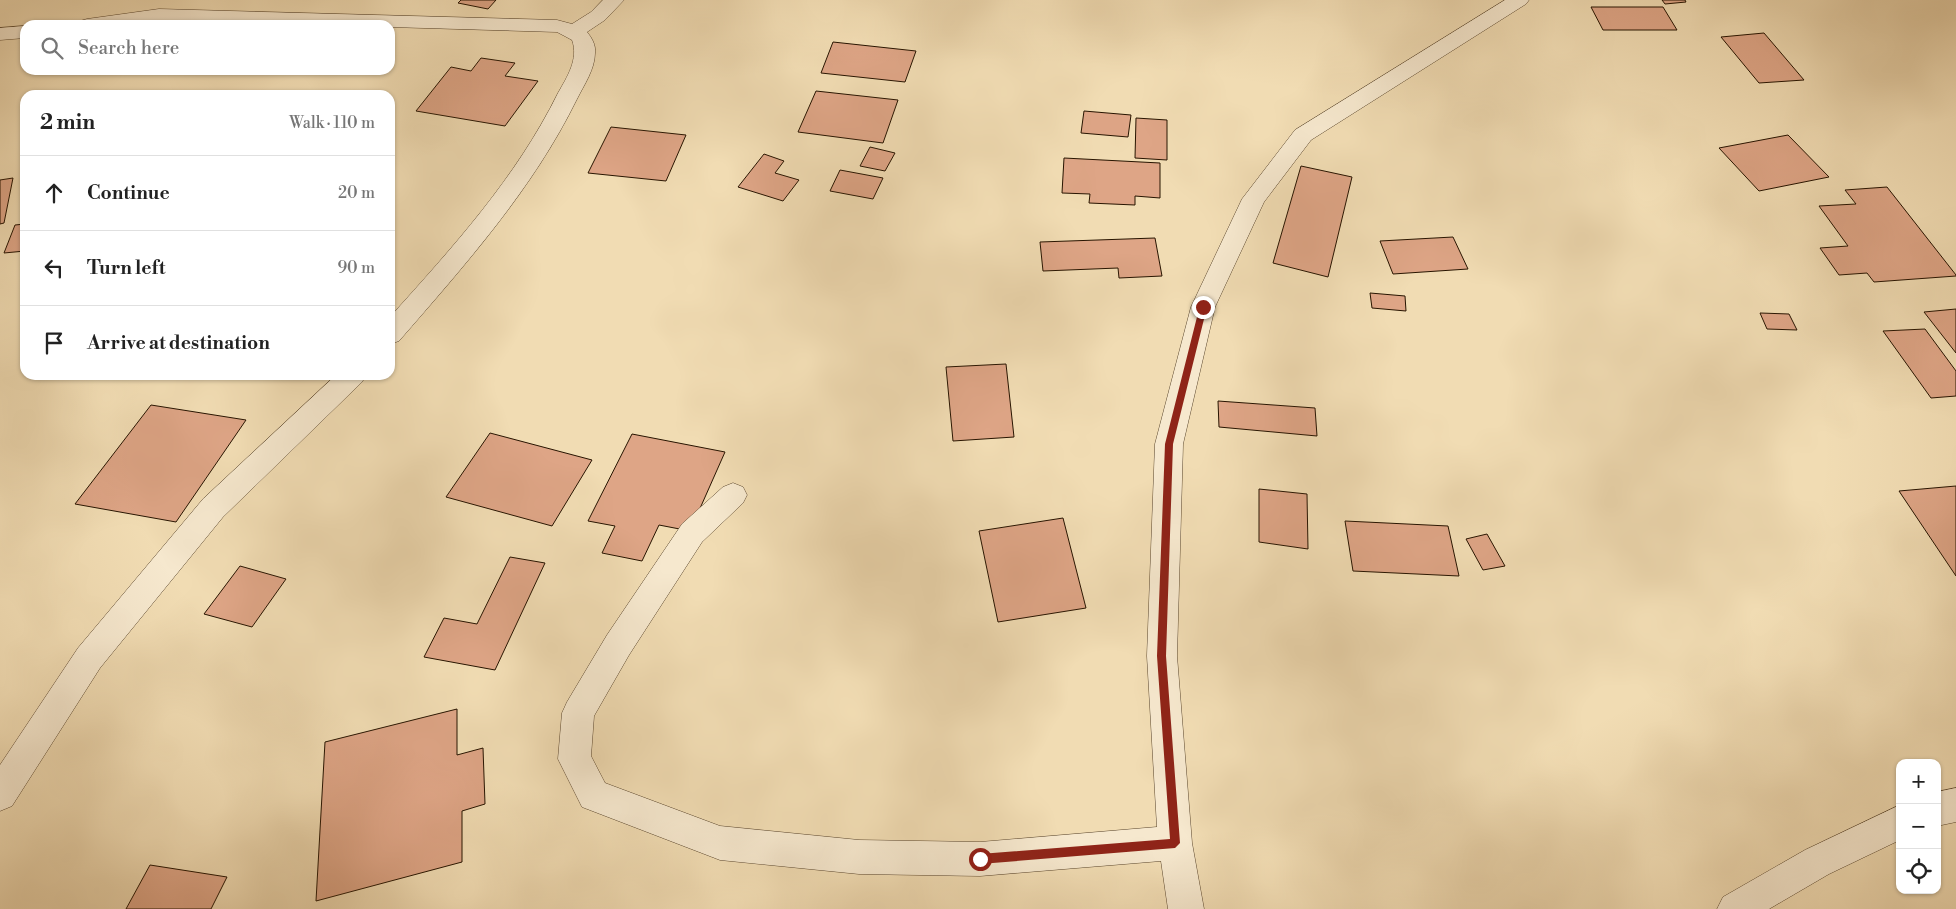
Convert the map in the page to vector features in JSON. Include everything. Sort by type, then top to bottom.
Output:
[{"type":"street","points":[[575,31],[598,16],[614,0]]},
{"type":"street","points":[[1186,909],[1175,843],[1162,656],[1169,444],[1203,307],[1254,199],[1303,135],[1519,0]]},
{"type":"street","points":[[123,20],[159,15],[340,20]]},
{"type":"street","points":[[395,22],[557,26],[575,31],[584,42],[586,57],[566,103],[520,176],[451,264],[395,328]]},
{"type":"street","points":[[0,34],[20,32]]},
{"type":"street","points":[[0,794],[4,785],[88,658],[213,508],[348,380]]},
{"type":"street","points":[[733,495],[692,533],[618,645],[578,713],[574,759],[594,796],[720,843],[859,857],[980,859],[1175,843]]},
{"type":"street","points":[[1941,808],[1956,805]]},
{"type":"street","points":[[1735,909],[1817,862],[1896,824]]},
{"type":"building","points":[[461,0],[496,0],[488,9],[458,3]]},
{"type":"building","points":[[1662,0],[1685,0],[1686,2],[1665,4]]},
{"type":"building","points":[[1591,7],[1663,7],[1677,30],[1603,30]]},
{"type":"building","points":[[1764,33],[1804,80],[1759,83],[1721,37]]},
{"type":"building","points":[[833,42],[916,51],[905,82],[821,73]]},
{"type":"building","points":[[481,58],[515,63],[505,76],[538,81],[505,126],[416,111],[451,67],[471,71]]},
{"type":"building","points":[[816,91],[898,100],[883,143],[798,132]]},
{"type":"building","points":[[1084,111],[1131,115],[1128,137],[1081,133]]},
{"type":"building","points":[[1136,118],[1167,120],[1167,160],[1135,158]]},
{"type":"building","points":[[611,127],[686,135],[666,181],[588,173]]},
{"type":"building","points":[[1788,135],[1829,177],[1759,191],[1719,148]]},
{"type":"building","points":[[870,147],[895,153],[885,171],[860,166]]},
{"type":"building","points":[[764,154],[784,161],[775,173],[799,180],[783,201],[738,187]]},
{"type":"building","points":[[1064,158],[1160,163],[1160,198],[1135,196],[1135,205],[1089,203],[1090,194],[1062,193]]},
{"type":"building","points":[[1301,166],[1352,177],[1328,277],[1273,263]]},
{"type":"building","points":[[840,170],[883,178],[873,199],[830,191]]},
{"type":"building","points":[[13,178],[4,223],[0,224],[0,180]]},
{"type":"building","points":[[1887,187],[1956,276],[1874,282],[1867,273],[1839,275],[1820,248],[1848,246],[1819,206],[1856,204],[1845,190]]},
{"type":"building","points":[[20,224],[20,251],[4,253],[15,225]]},
{"type":"building","points":[[1453,237],[1468,269],[1393,274],[1380,241]]},
{"type":"building","points":[[1155,238],[1162,276],[1119,278],[1118,268],[1043,271],[1040,242]]},
{"type":"building","points":[[1370,293],[1405,296],[1406,311],[1372,308]]},
{"type":"building","points":[[1956,309],[1956,353],[1924,312]]},
{"type":"building","points":[[1760,313],[1789,314],[1797,330],[1767,329]]},
{"type":"building","points":[[1925,329],[1956,371],[1956,396],[1931,398],[1883,331]]},
{"type":"building","points":[[1006,364],[1014,437],[953,441],[946,367]]},
{"type":"building","points":[[1218,401],[1315,408],[1317,436],[1219,427]]},
{"type":"building","points":[[151,405],[246,420],[176,522],[75,504]]},
{"type":"building","points":[[490,433],[592,460],[552,526],[446,497]]},
{"type":"building","points":[[632,434],[725,452],[690,531],[659,525],[642,561],[602,553],[615,526],[588,521]]},
{"type":"building","points":[[1956,486],[1956,576],[1899,491]]},
{"type":"building","points":[[1259,489],[1307,494],[1308,549],[1259,542]]},
{"type":"building","points":[[1063,518],[1086,608],[998,622],[979,531]]},
{"type":"building","points":[[1345,521],[1448,526],[1459,576],[1353,571]]},
{"type":"building","points":[[1487,534],[1505,566],[1483,570],[1466,539]]},
{"type":"building","points":[[510,557],[545,563],[495,670],[424,657],[444,618],[477,624]]},
{"type":"building","points":[[240,566],[286,579],[252,627],[204,614]]},
{"type":"building","points":[[457,709],[457,755],[483,748],[485,804],[462,811],[462,862],[316,901],[325,742]]},
{"type":"building","points":[[150,865],[227,877],[211,909],[126,909]]},
{"type":"route","points":[[980,859],[1175,843],[1162,656],[1169,444],[1203,307]]}]
